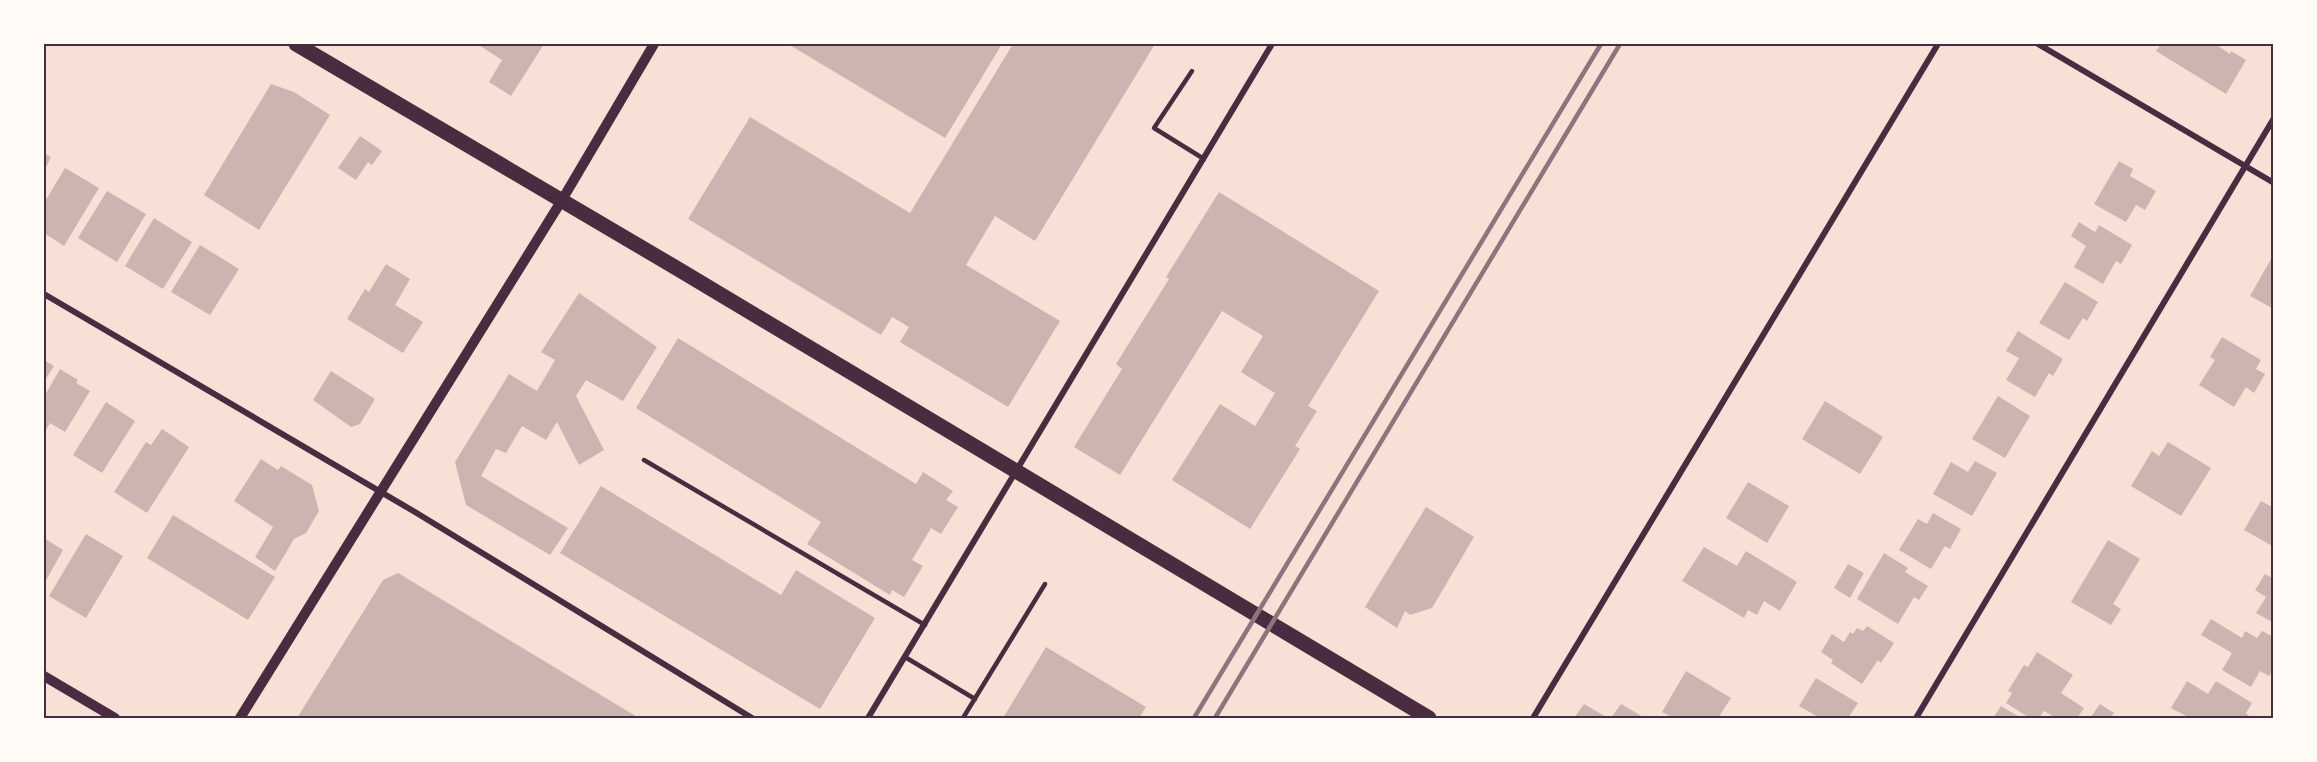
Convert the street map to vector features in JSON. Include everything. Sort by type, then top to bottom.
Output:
[{"type":"main road","points":[[296,44],[1429,718]]},
{"type":"street","points":[[240,718],[561,200],[654,44]]},
{"type":"street","points":[[868,718],[1272,44]]},
{"type":"street","points":[[1533,718],[1938,44]]},
{"type":"street","points":[[2038,44],[2274,183]]},
{"type":"street","points":[[1916,718],[2274,118]]},
{"type":"street","points":[[44,294],[380,492],[752,718]]},
{"type":"street","points":[[44,676],[115,718]]},
{"type":"lane","points":[[1192,71],[1154,128],[1204,159]]},
{"type":"lane","points":[[644,460],[925,625]]},
{"type":"lane","points":[[963,718],[1045,584]]},
{"type":"lane","points":[[905,657],[975,699]]},
{"type":"building","points":[[477,44],[544,44],[511,96],[489,82],[502,60]]},
{"type":"building","points":[[788,44],[1002,44],[945,138]]},
{"type":"building","points":[[1013,44],[1155,44],[1035,241],[995,216],[966,265],[1060,321],[1008,407],[900,342],[909,327],[892,317],[881,335],[688,219],[750,117],[910,213]]},
{"type":"building","points":[[2161,44],[2219,44],[2218,46],[2230,54],[2231,51],[2246,60],[2226,94],[2156,51]]},
{"type":"building","points":[[271,84],[294,92],[330,115],[259,230],[204,195]]},
{"type":"building","points":[[360,136],[382,151],[372,165],[368,162],[356,180],[338,168]]},
{"type":"building","points":[[44,153],[51,157],[44,171]]},
{"type":"building","points":[[2119,161],[2133,169],[2130,176],[2156,191],[2145,210],[2136,205],[2126,222],[2094,204]]},
{"type":"building","points":[[65,168],[99,188],[64,246],[44,233],[44,203]]},
{"type":"building","points":[[107,191],[146,214],[117,262],[78,238]]},
{"type":"building","points":[[1219,192],[1379,291],[1308,406],[1317,411],[1295,446],[1300,449],[1250,529],[1172,480],[1220,404],[1255,426],[1275,393],[1241,372],[1263,336],[1222,311],[1120,475],[1074,447],[1122,369],[1116,364],[1169,279],[1166,277]]},
{"type":"building","points":[[154,218],[192,242],[163,289],[125,266]]},
{"type":"building","points":[[2079,222],[2095,232],[2099,225],[2132,245],[2121,264],[2116,261],[2103,284],[2074,267],[2086,246],[2071,236]]},
{"type":"building","points":[[200,245],[239,269],[210,315],[171,292]]},
{"type":"building","points":[[2271,259],[2274,260],[2274,309],[2250,296]]},
{"type":"building","points":[[386,264],[410,279],[395,305],[423,322],[403,353],[347,319],[365,289],[369,292]]},
{"type":"building","points":[[2065,282],[2098,302],[2087,321],[2083,318],[2069,340],[2039,323]]},
{"type":"building","points":[[579,293],[657,347],[623,401],[586,380],[576,396],[604,450],[579,465],[557,422],[546,440],[522,426],[506,453],[496,449],[481,476],[568,528],[550,555],[466,505],[455,462],[509,374],[537,391],[555,360],[541,352]]},
{"type":"building","points":[[2018,331],[2063,359],[2053,376],[2049,373],[2035,397],[2006,380],[2019,358],[2006,351]]},
{"type":"building","points":[[2222,337],[2261,360],[2256,369],[2265,374],[2254,393],[2246,387],[2234,407],[2199,385],[2215,360],[2210,357]]},
{"type":"building","points":[[678,338],[916,484],[923,472],[953,491],[946,500],[958,507],[941,534],[931,528],[912,560],[923,566],[904,597],[892,590],[890,595],[807,544],[821,522],[636,408]]},
{"type":"building","points":[[44,360],[54,366],[44,382]]},
{"type":"building","points":[[60,369],[78,380],[76,383],[90,391],[65,432],[50,423],[46,430],[44,428],[44,397]]},
{"type":"building","points":[[331,371],[375,399],[360,424],[351,427],[313,400]]},
{"type":"building","points":[[1998,396],[2030,416],[2005,458],[1972,439]]},
{"type":"building","points":[[1825,401],[1883,437],[1860,474],[1802,439]]},
{"type":"building","points":[[106,402],[135,421],[102,473],[73,455]]},
{"type":"building","points":[[162,429],[189,447],[147,513],[114,492],[146,442],[151,445]]},
{"type":"building","points":[[2168,442],[2211,468],[2181,516],[2131,486],[2152,451],[2159,456]]},
{"type":"building","points":[[261,459],[278,470],[281,466],[312,485],[319,511],[306,533],[294,539],[275,571],[255,557],[273,527],[234,501]]},
{"type":"building","points":[[1975,461],[1997,473],[1972,516],[1933,494],[1951,462],[1968,472]]},
{"type":"building","points":[[1748,482],[1789,506],[1767,543],[1726,518]]},
{"type":"building","points":[[601,486],[781,595],[796,570],[875,618],[820,709],[560,553]]},
{"type":"building","points":[[2261,501],[2274,508],[2274,547],[2244,530]]},
{"type":"building","points":[[1426,507],[1474,537],[1432,608],[1410,615],[1405,611],[1397,628],[1365,607]]},
{"type":"building","points":[[1933,513],[1961,529],[1950,549],[1945,546],[1931,569],[1899,550],[1918,519],[1927,524]]},
{"type":"building","points":[[173,515],[275,577],[248,620],[147,558]]},
{"type":"building","points":[[86,534],[123,556],[86,618],[49,596]]},
{"type":"building","points":[[44,538],[63,550],[44,584]]},
{"type":"building","points":[[2108,540],[2140,559],[2113,604],[2121,609],[2111,625],[2071,602]]},
{"type":"building","points":[[1704,547],[1737,566],[1746,551],[1797,582],[1780,611],[1764,601],[1757,615],[1748,610],[1744,618],[1682,581]]},
{"type":"building","points":[[1884,553],[1908,568],[1905,572],[1928,586],[1919,600],[1914,597],[1898,624],[1857,599]]},
{"type":"building","points":[[1848,564],[1864,573],[1850,598],[1834,588]]},
{"type":"building","points":[[398,573],[639,718],[297,718],[383,580]]},
{"type":"building","points":[[2265,574],[2274,579],[2274,623],[2256,613],[2266,597],[2255,590]]},
{"type":"building","points":[[2211,619],[2242,638],[2245,631],[2257,638],[2262,631],[2274,637],[2274,668],[2269,676],[2260,671],[2251,687],[2222,670],[2232,653],[2201,635]]},
{"type":"building","points":[[1867,626],[1894,643],[1881,663],[1878,660],[1862,684],[1831,663],[1833,660],[1821,652],[1832,634],[1844,642],[1850,632],[1853,634],[1857,628],[1863,631]]},
{"type":"building","points":[[1046,647],[1146,707],[1139,718],[1003,718]]},
{"type":"building","points":[[2037,652],[2073,675],[2061,693],[2084,708],[2077,718],[2056,718],[2044,711],[2039,718],[2030,718],[2006,703],[2012,693],[2008,691],[2024,665],[2028,667]]},
{"type":"building","points":[[1686,671],[1731,698],[1718,718],[1673,718],[1662,712]]},
{"type":"building","points":[[1816,678],[1858,703],[1848,718],[1820,718],[1799,706]]},
{"type":"building","points":[[2187,681],[2208,694],[2216,681],[2252,703],[2246,713],[2248,718],[2190,718],[2171,708]]},
{"type":"building","points":[[1584,704],[1608,718],[1574,718]]},
{"type":"building","points":[[1621,704],[1645,718],[1611,718]]},
{"type":"building","points":[[2100,704],[2114,713],[2110,718],[2090,718]]},
{"type":"building","points":[[2001,706],[2021,718],[1993,718]]},
{"type":"railway","points":[[1194,718],[1601,44]]},
{"type":"railway","points":[[1215,718],[1620,44]]}]
